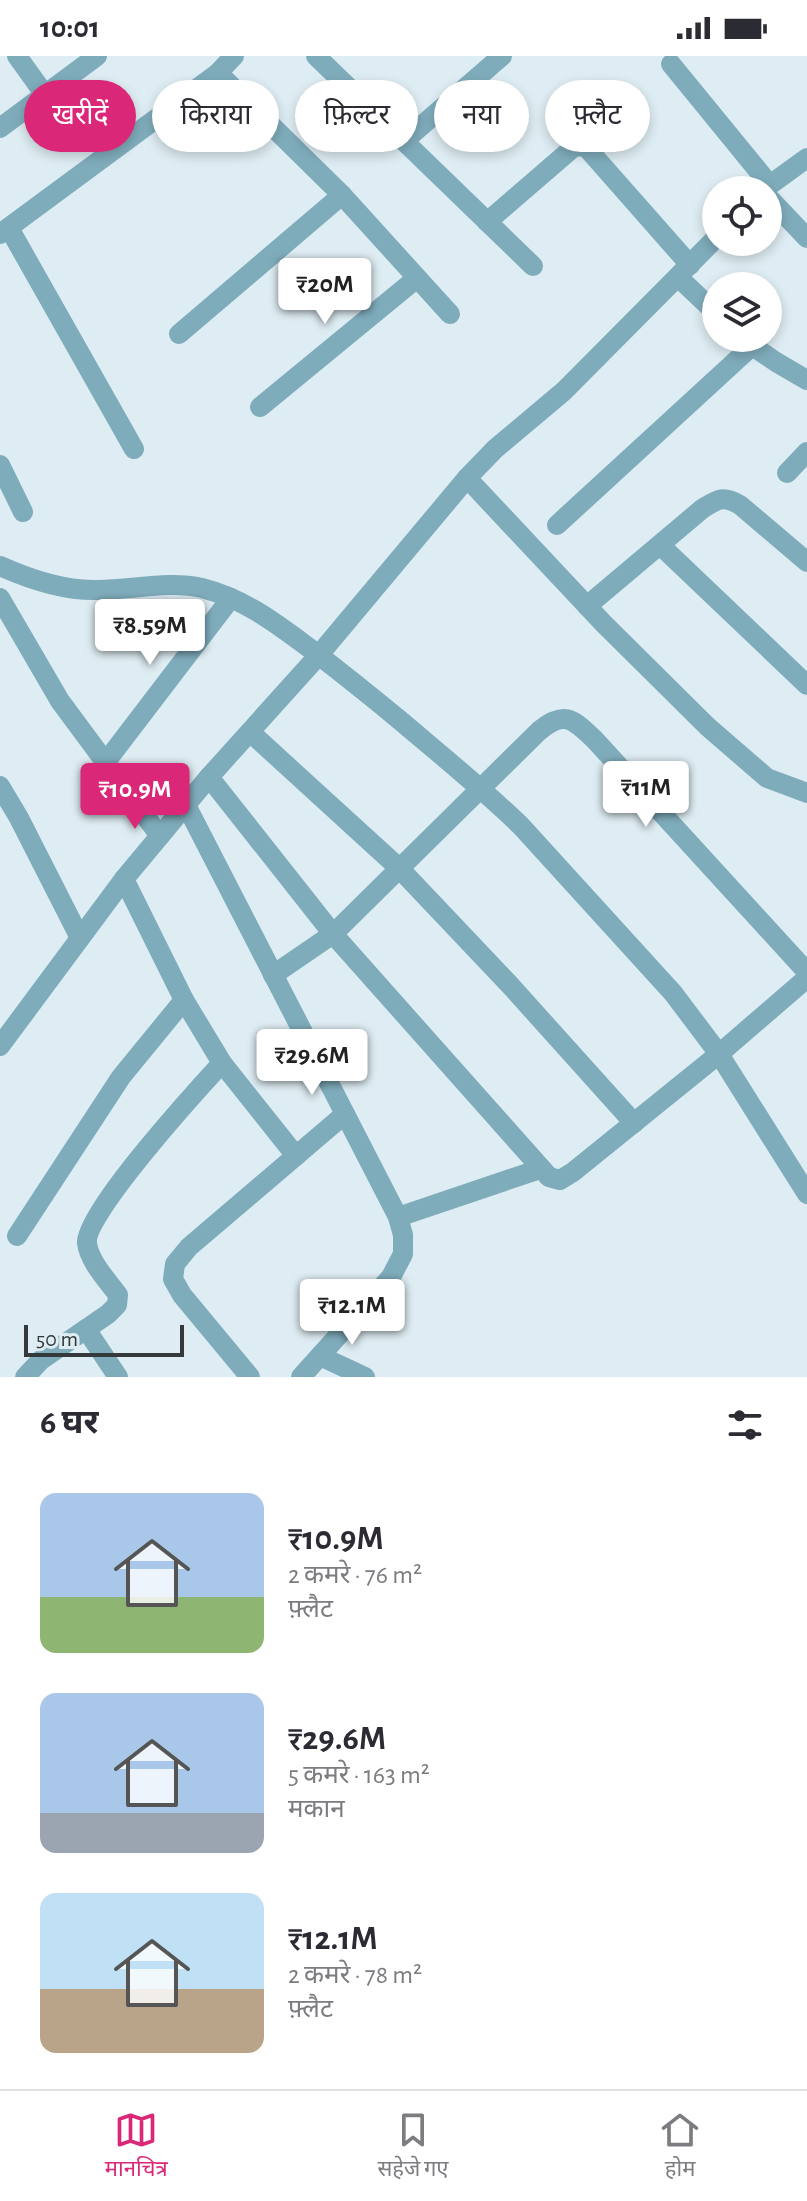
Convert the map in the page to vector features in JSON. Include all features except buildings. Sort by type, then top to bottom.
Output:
[{"type":"street","points":[[17,56],[34,80]]},
{"type":"street","points":[[65,80],[97,56]]},
{"type":"street","points":[[134,449],[4,231],[218,73],[234,56]]},
{"type":"street","points":[[316,56],[341,80]]},
{"type":"street","points":[[418,129],[502,56]]},
{"type":"street","points":[[671,64],[756,176]]},
{"type":"street","points":[[218,73],[342,195],[450,314]]},
{"type":"street","points":[[0,128],[24,110]]},
{"type":"street","points":[[487,222],[575,146],[586,147],[702,295]]},
{"type":"street","points":[[415,152],[533,266]]},
{"type":"street","points":[[782,178],[807,158]]},
{"type":"street","points":[[179,334],[342,195]]},
{"type":"street","points":[[782,208],[807,238]]},
{"type":"street","points":[[3,1033],[209,777],[318,656],[467,478],[495,449],[564,391],[702,252]]},
{"type":"street","points":[[260,407],[417,278]]},
{"type":"street","points":[[557,525],[737,352]]},
{"type":"street","points":[[763,352],[807,380]]},
{"type":"street","points":[[787,473],[807,452]]},
{"type":"street","points":[[0,465],[23,512]]},
{"type":"street","points":[[467,478],[587,606],[720,737],[767,778],[804,788]]},
{"type":"street","points":[[587,606],[718,499],[730,499],[740,505],[807,562]]},
{"type":"street","points":[[660,545],[807,685]]},
{"type":"street","points":[[0,566],[69,589],[180,585],[231,598],[271,620],[358,685],[481,788],[521,826],[673,993],[719,1054],[804,1184]]},
{"type":"street","points":[[0,598],[60,701],[160,836]]},
{"type":"street","points":[[105,763],[231,598]]},
{"type":"street","points":[[209,777],[333,934],[549,1177],[560,1180],[573,1172],[719,1054],[807,975],[577,723],[565,719],[554,719],[333,934],[273,975]]},
{"type":"street","points":[[250,732],[399,868],[634,1123]]},
{"type":"street","points":[[0,786],[80,938]]},
{"type":"street","points":[[186,805],[398,1217],[403,1235],[403,1254],[391,1277],[301,1377]]},
{"type":"street","points":[[124,879],[184,1000],[222,1063],[296,1156]]},
{"type":"street","points":[[17,1236],[121,1077],[184,1000]]},
{"type":"street","points":[[25,1377],[41,1360],[117,1305],[118,1295],[91,1257],[86,1241],[90,1226],[143,1154],[222,1063]]},
{"type":"street","points":[[250,1377],[182,1295],[173,1279],[175,1264],[189,1247],[345,1114]]},
{"type":"street","points":[[398,1217],[540,1169]]},
{"type":"street","points":[[86,1329],[118,1377]]},
{"type":"street","points":[[320,1356],[365,1377]]}]
